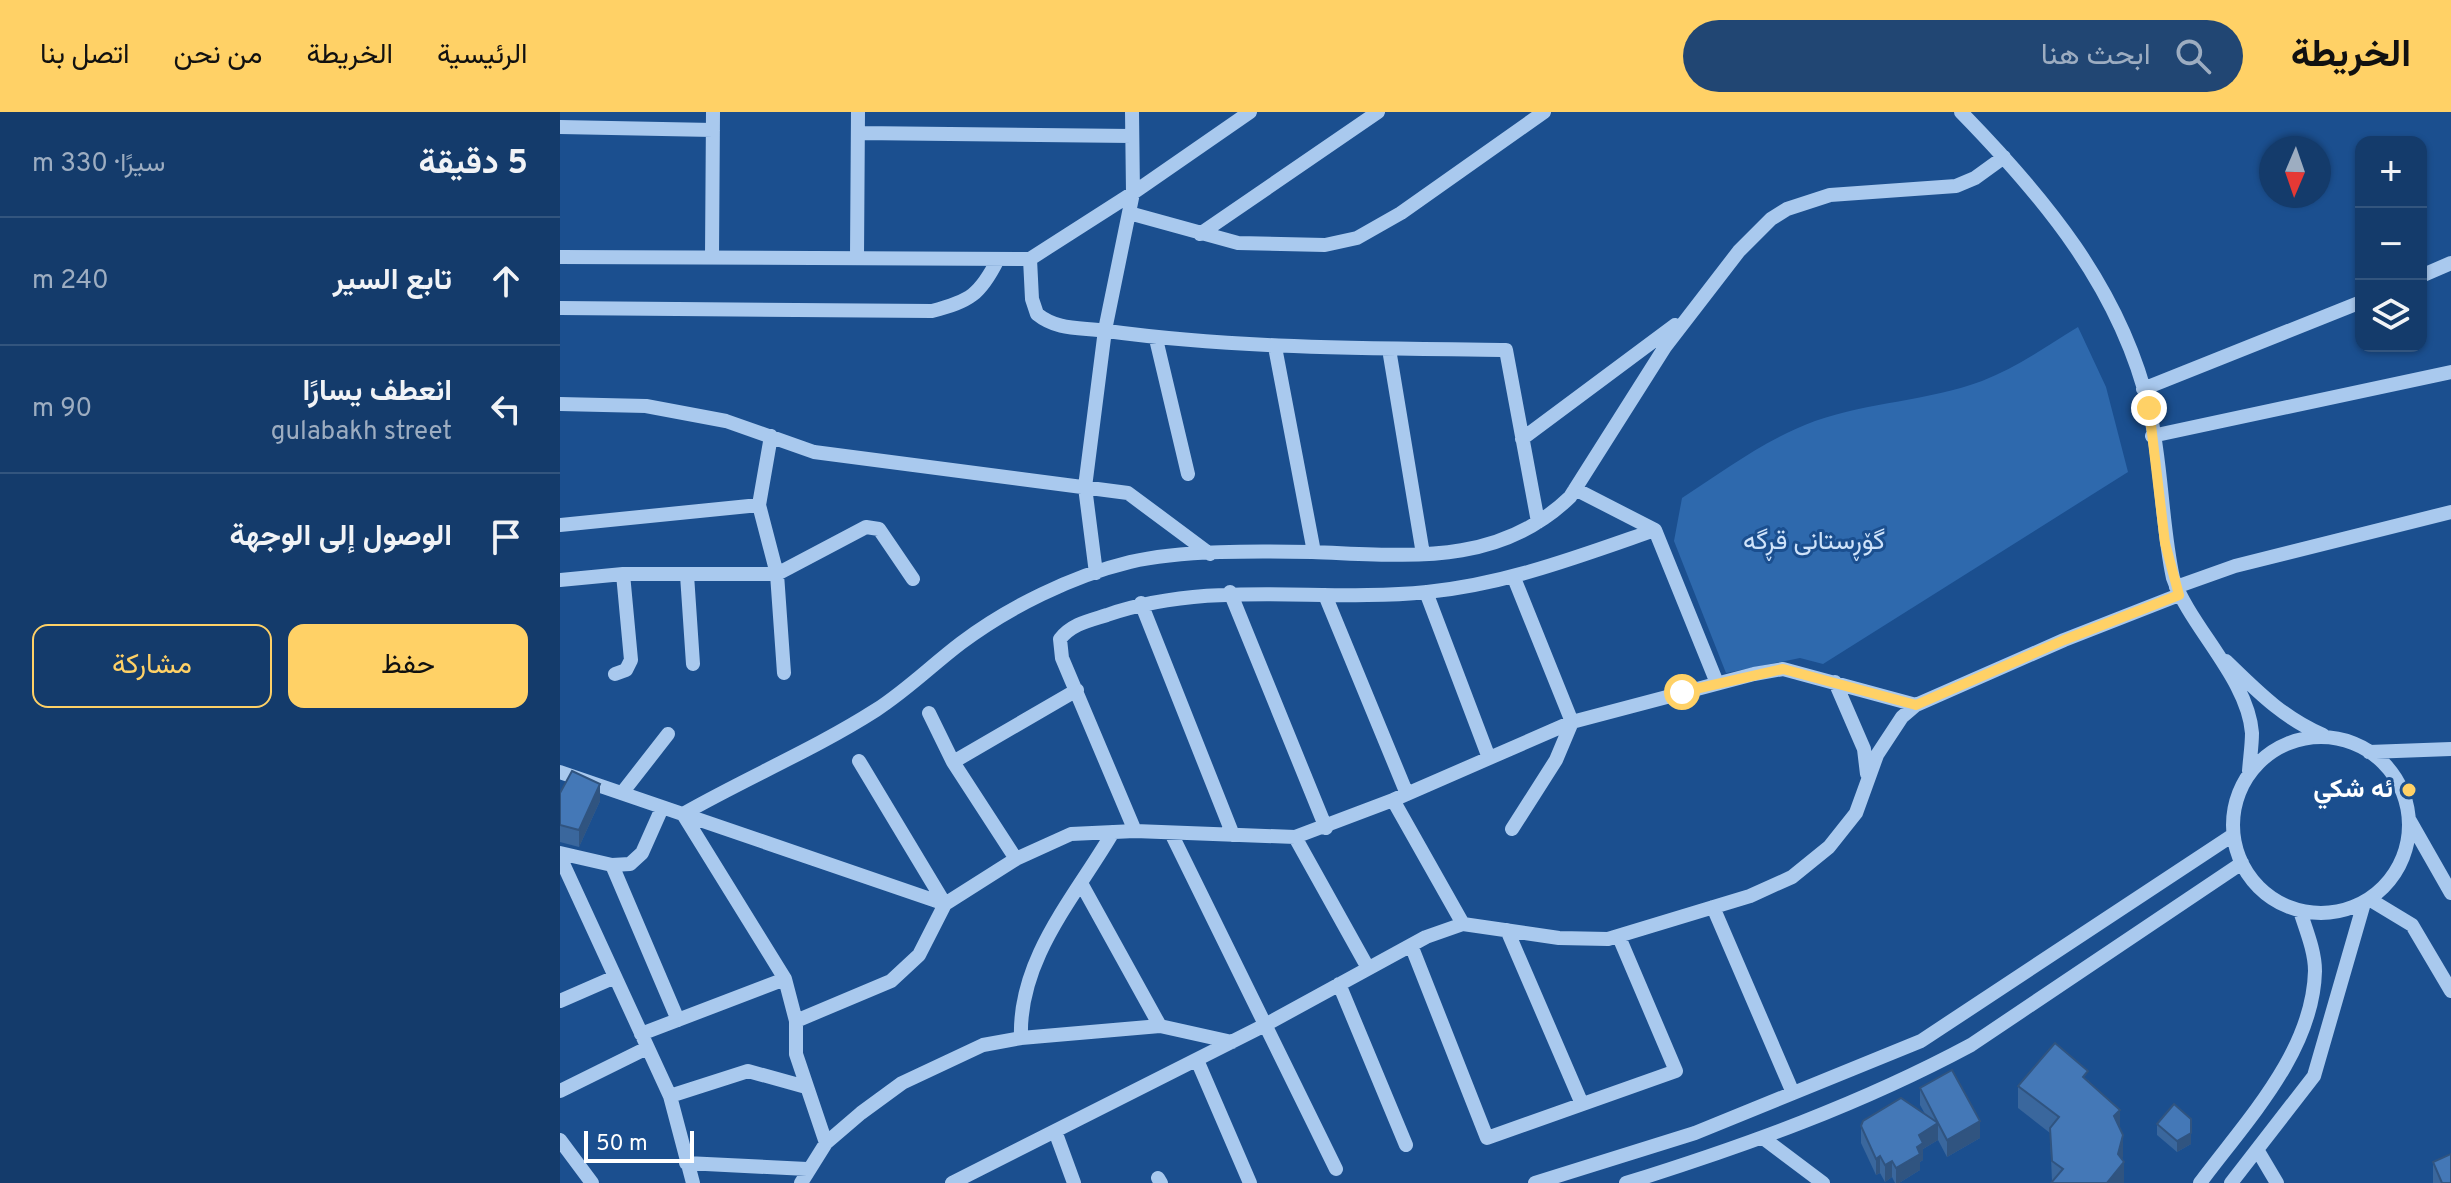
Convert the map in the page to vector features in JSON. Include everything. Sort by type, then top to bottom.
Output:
[{"type":"street","points":[[712,257],[713,112]]},
{"type":"street","points":[[857,257],[858,112]]},
{"type":"street","points":[[1096,573],[1085,487],[1105,330],[1133,193],[1132,112]]},
{"type":"street","points":[[560,257],[1030,259],[1250,112]]},
{"type":"street","points":[[1200,234],[1378,112]]},
{"type":"street","points":[[1129,213],[1238,243],[1325,245],[1357,238],[1401,213],[1544,112]]},
{"type":"street","points":[[1961,112],[2004,157],[2073,240],[2100,280],[2143,389],[2165,543],[2177,591],[2218,653],[2247,714],[2252,732],[2249,771],[2232,812],[2233,835],[2247,875],[2270,898],[2300,911],[2333,913],[2366,901],[2389,882],[2405,854],[2410,821]]},
{"type":"street","points":[[560,127],[713,130]]},
{"type":"street","points":[[859,133],[1132,136]]},
{"type":"street","points":[[683,814],[871,713],[915,685],[959,645],[989,624],[1096,573],[1133,561],[1210,554],[1314,552],[1383,557],[1423,554],[1518,535],[1554,512],[1575,489],[1642,382],[1754,233],[1787,209],[1830,195],[1956,186],[1975,178],[2004,157]]},
{"type":"street","points":[[560,308],[932,311],[970,298],[985,285],[998,259]]},
{"type":"street","points":[[1030,259],[1032,299],[1037,314],[1059,327],[1105,330],[1156,339],[1275,347],[1506,350],[1538,522]]},
{"type":"street","points":[[2427,273],[2451,263]]},
{"type":"street","points":[[2143,389],[2355,304]]},
{"type":"street","points":[[1522,439],[1691,313]]},
{"type":"street","points":[[1156,339],[1188,474]]},
{"type":"street","points":[[1275,347],[1314,552]]},
{"type":"street","points":[[1389,349],[1423,554]]},
{"type":"street","points":[[2152,436],[2451,372]]},
{"type":"street","points":[[560,404],[646,406],[726,421],[814,452],[1128,493],[1210,554]]},
{"type":"street","points":[[771,436],[759,505],[777,574],[784,673]]},
{"type":"street","points":[[1575,489],[1655,530],[1717,683]]},
{"type":"street","points":[[560,525],[759,505]]},
{"type":"street","points":[[952,1183],[1265,1025],[1411,945],[1463,924],[1559,938],[1619,937],[1750,896],[1792,877],[1829,847],[1856,813],[1867,774],[1895,727],[1916,705],[2235,566],[2451,512]]},
{"type":"street","points":[[560,580],[623,574],[777,574],[866,527],[879,529],[913,579]]},
{"type":"street","points":[[1135,831],[1062,658],[1060,639],[1070,627],[1141,603],[1230,592],[1325,595],[1426,592],[1514,578],[1655,530]]},
{"type":"street","points":[[615,674],[626,670],[631,660],[623,574]]},
{"type":"street","points":[[687,575],[693,664]]},
{"type":"street","points":[[1512,829],[1556,760],[1572,722],[1514,578]]},
{"type":"street","points":[[1230,592],[1326,828]]},
{"type":"street","points":[[1426,592],[1489,758]]},
{"type":"street","points":[[1325,595],[1400,797],[1463,924]]},
{"type":"street","points":[[1141,603],[1233,835]]},
{"type":"street","points":[[2218,653],[2274,708],[2296,723],[2325,736],[2357,744],[2384,763],[2403,790],[2410,821],[2449,886]]},
{"type":"street","points":[[796,1021],[872,991],[907,969],[919,955],[945,904],[1016,859],[1071,834],[1135,831],[1295,837],[1326,828],[1572,722],[1717,683],[1783,669],[1916,705]]},
{"type":"street","points":[[1835,682],[1864,749],[1867,774]]},
{"type":"street","points":[[953,762],[1077,690]]},
{"type":"street","points":[[929,713],[953,762],[1016,859]]},
{"type":"street","points":[[622,793],[668,734]]},
{"type":"street","points":[[2249,771],[2264,756],[2293,741],[2325,736]]},
{"type":"street","points":[[2369,752],[2451,749]]},
{"type":"street","points":[[859,761],[945,904]]},
{"type":"street","points":[[560,772],[945,904]]},
{"type":"street","points":[[560,855],[612,865],[630,864],[642,853],[662,808]]},
{"type":"street","points":[[683,814],[785,979],[796,1021],[796,1054],[826,1143]]},
{"type":"street","points":[[1021,1038],[1020,1009],[1034,962],[1113,832]]},
{"type":"street","points":[[1171,833],[1336,1169]]},
{"type":"street","points":[[1535,1183],[1695,1133],[1944,1028],[2233,835]]},
{"type":"street","points":[[1295,837],[1368,968]]},
{"type":"street","points":[[560,855],[670,1096],[693,1183]]},
{"type":"street","points":[[1626,1183],[1814,1119],[1971,1045],[2242,863]]},
{"type":"street","points":[[612,865],[678,1020]]},
{"type":"street","points":[[1082,885],[1160,1026]]},
{"type":"street","points":[[2366,901],[2412,925],[2451,991]]},
{"type":"street","points":[[2231,1183],[2314,1076],[2366,901]]},
{"type":"street","points":[[1713,907],[1793,1093]]},
{"type":"street","points":[[2200,1183],[2281,1072],[2294,1048],[2315,970],[2300,911]]},
{"type":"street","points":[[1507,930],[1582,1104]]},
{"type":"street","points":[[1411,945],[1487,1138],[1676,1071],[1619,937]]},
{"type":"street","points":[[560,1001],[615,977]]},
{"type":"street","points":[[560,1091],[678,1020],[785,979]]},
{"type":"street","points":[[1339,984],[1406,1145]]},
{"type":"street","points":[[686,1163],[804,1176],[826,1143],[902,1083],[983,1045],[1021,1038],[1160,1026],[1232,1042]]},
{"type":"street","points":[[1197,1060],[1250,1183]]},
{"type":"street","points":[[670,1096],[748,1071],[806,1087]]},
{"type":"street","points":[[1055,1131],[1074,1183]]},
{"type":"street","points":[[1763,1138],[1823,1183]]},
{"type":"street","points":[[560,1140],[592,1183]]},
{"type":"street","points":[[2258,1151],[2277,1183]]},
{"type":"green space","name":"گۆڕستانی قڕگە","points":[[2078,327],[2106,387],[2128,472],[1823,664],[1800,658],[1726,673],[1674,541],[1682,498],[1746,456],[1797,428],[1835,415],[1941,393],[1982,381],[2019,363]]},
{"type":"building","points":[[572,771],[600,784],[579,830],[560,825],[560,793]]},
{"type":"building","points":[[2055,1043],[2088,1071],[2083,1077],[2120,1110],[2114,1116],[2123,1135],[2118,1154],[2124,1162],[2107,1183],[2051,1183],[2063,1169],[2052,1161],[2050,1128],[2059,1117],[2018,1086]]},
{"type":"building","points":[[1952,1070],[1980,1121],[1947,1140],[1920,1088]]},
{"type":"building","points":[[1901,1098],[1938,1123],[1919,1135],[1923,1143],[1917,1147],[1920,1154],[1896,1168],[1892,1161],[1885,1165],[1880,1156],[1876,1159],[1861,1126],[1863,1121]]},
{"type":"building","points":[[2174,1104],[2191,1119],[2191,1133],[2177,1141],[2157,1124]]},
{"type":"building","points":[[2451,1154],[2451,1183],[2442,1183],[2433,1162]]},
{"type":"place","name":"ئه شكي","points":[[2409,790]]},
{"type":"route","points":[[1682,692],[1783,669],[1916,705],[2135,610],[2179,595],[2165,543],[2149,408]]}]
